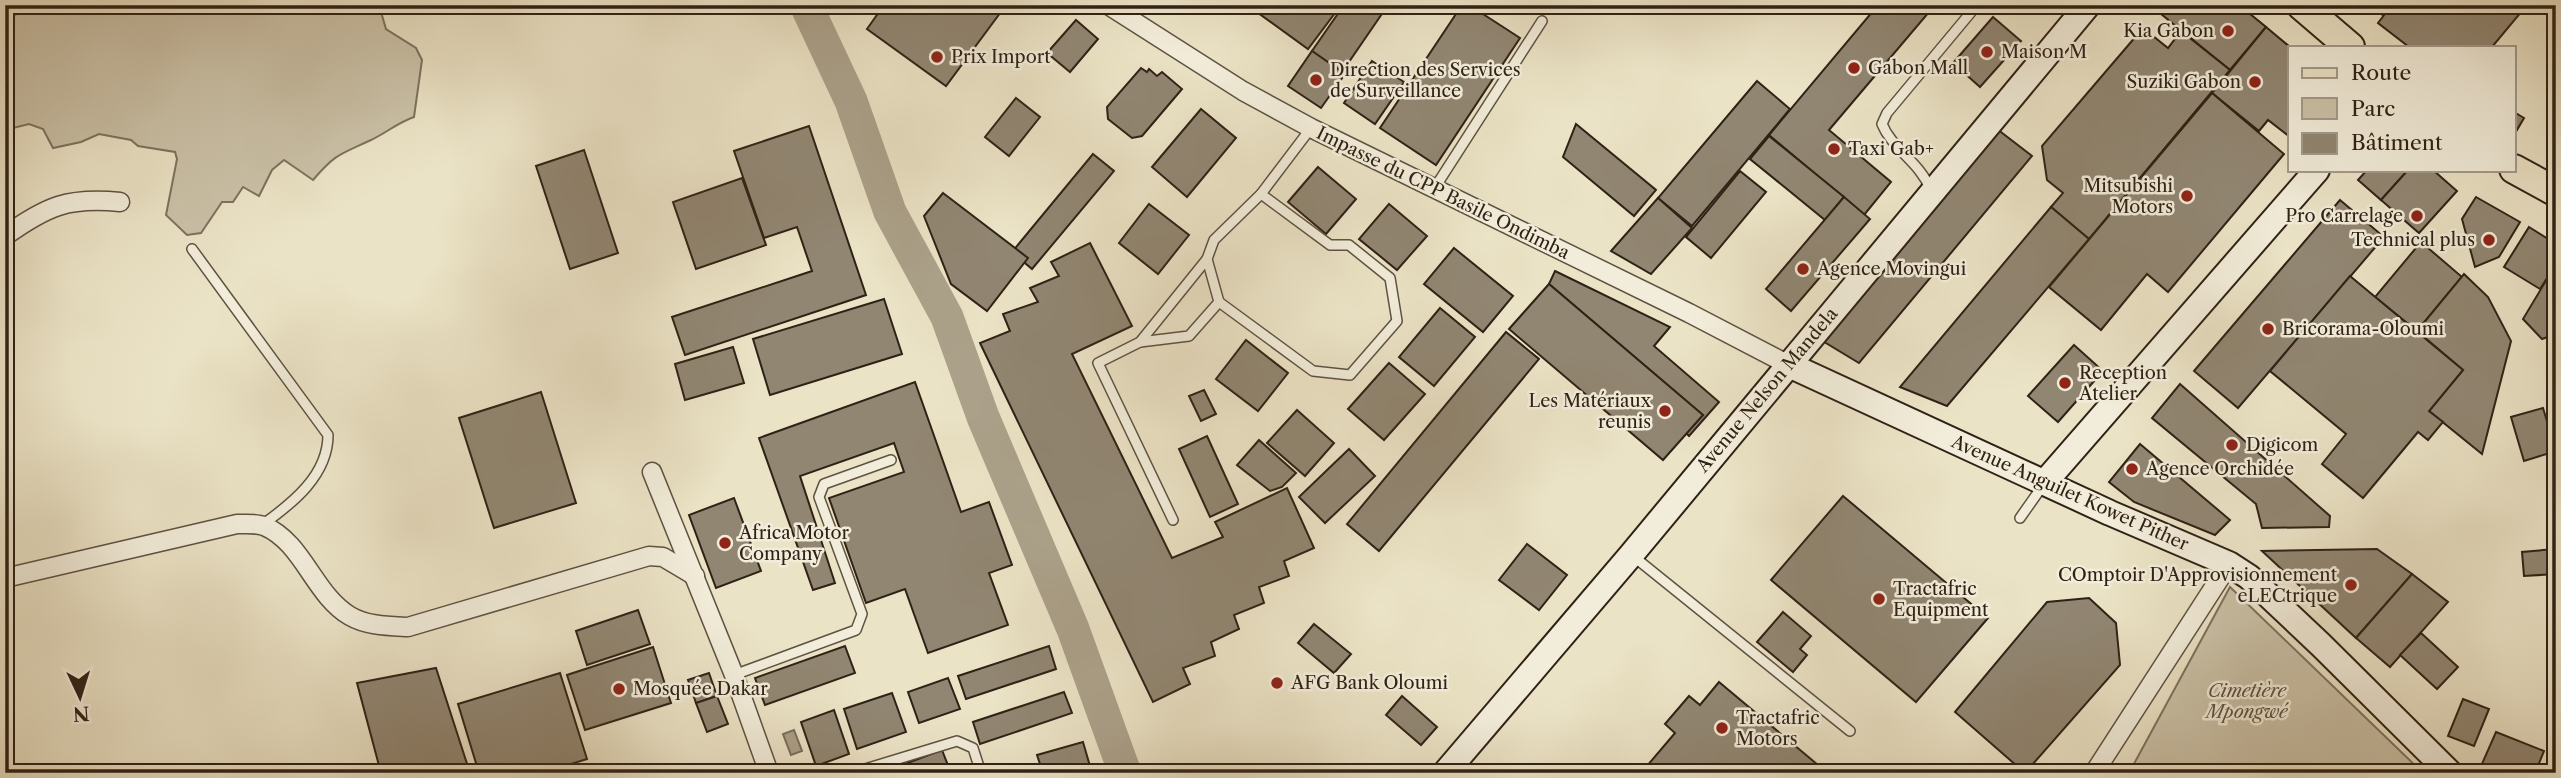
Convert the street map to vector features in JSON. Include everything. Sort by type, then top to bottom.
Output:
[{"type":"main road","points":[[2301,5],[2349,46]]},
{"type":"main road","points":[[2516,170],[2556,192]]},
{"type":"street","name":"Impasse du CPP Basile Ondimba","points":[[1108,5],[1243,91],[1311,128],[1689,313],[1787,365]]},
{"type":"street","name":"Avenue Nelson Mandela","points":[[1445,773],[1631,555],[2088,5]]},
{"type":"street","points":[[2045,482],[2315,172]]},
{"type":"street","points":[[5,236],[29,219],[57,205],[84,199],[120,202]]},
{"type":"street","name":"Avenue Anguilet Kowet Pither","points":[[1787,365],[2229,564],[2258,585],[2450,773]]},
{"type":"street","points":[[652,472],[734,675],[769,773]]},
{"type":"street","points":[[5,578],[237,524],[262,525],[280,535],[335,605],[351,617],[374,625],[408,627],[649,556],[663,557],[695,576]]},
{"type":"street","points":[[2094,773],[2229,564]]},
{"type":"lane","points":[[1932,192],[1924,174],[1886,134],[1882,124],[1887,113],[1977,5]]},
{"type":"lane","points":[[1434,189],[1542,21]]},
{"type":"lane","points":[[1140,342],[1207,259],[1214,240],[1261,194],[1311,128]]},
{"type":"lane","points":[[1207,259],[1219,302],[1313,371],[1350,375],[1397,321],[1390,278],[1349,245],[1330,245],[1261,194]]},
{"type":"lane","points":[[192,250],[318,417],[328,435],[328,452],[321,467],[285,508],[262,525]]},
{"type":"lane","points":[[1173,520],[1098,363],[1140,342],[1189,336],[1219,302]]},
{"type":"lane","points":[[734,675],[856,630],[862,614],[819,497],[824,484],[891,460]]},
{"type":"lane","points":[[2020,518],[2045,482]]},
{"type":"lane","points":[[1631,555],[1850,731]]},
{"type":"lane","points":[[852,773],[957,741],[973,748],[981,773]]},
{"type":"green space","points":[[38,5],[379,5],[386,29],[416,48],[422,60],[414,117],[339,155],[313,180],[284,160],[272,170],[259,196],[243,187],[233,202],[222,202],[201,233],[187,235],[166,215],[177,159],[175,152],[138,146],[131,140],[99,134],[81,142],[53,148],[43,129],[29,124],[5,130],[5,19]]},
{"type":"green space","name":"Cimetière Mpongwé","points":[[2230,587],[2423,773],[2129,773]]},
{"type":"shaded area","points":[[794,730],[802,751],[791,755],[783,734]]},
{"type":"building","name":"Prix Import","points":[[884,5],[1006,5],[946,86],[867,29]]},
{"type":"building","points":[[1247,5],[1341,5],[1308,49]]},
{"type":"building","points":[[1344,5],[1388,5],[1342,72],[1312,51]]},
{"type":"building","points":[[1462,5],[1469,5],[1520,38],[1436,165],[1380,128]]},
{"type":"building","name":"Gabon Mall","points":[[1878,5],[1935,5],[1829,130],[1891,182],[1864,215],[1769,135]]},
{"type":"building","points":[[2150,5],[2239,5],[2266,27],[2230,70]]},
{"type":"building","points":[[2370,5],[2392,5],[2384,16]]},
{"type":"building","points":[[2392,5],[2527,5],[2493,46],[2408,46],[2378,23]]},
{"type":"building","name":"Maison M","points":[[1993,17],[2021,41],[1980,87],[1953,63]]},
{"type":"building","points":[[1076,20],[1098,39],[1070,72],[1047,53]]},
{"type":"building","name":"Suziki Gabon","points":[[2266,27],[2289,46],[2288,135],[2268,120],[2259,131],[2212,93]]},
{"type":"building","points":[[2143,28],[2168,48],[2181,31],[2230,70],[2089,239],[2051,207],[2063,193],[2047,180],[2042,146]]},
{"type":"building","name":"Direction des Services de Surveillance","points":[[1312,51],[1345,74],[1321,108],[1288,86]]},
{"type":"building","points":[[1372,61],[1404,82],[1375,124],[1344,103]]},
{"type":"building","points":[[1141,68],[1147,72],[1149,69],[1157,76],[1162,72],[1182,89],[1142,136],[1132,138],[1108,119],[1107,107]]},
{"type":"building","points":[[1757,81],[1790,109],[1692,226],[1658,198]]},
{"type":"building","name":"Mitsubishi Motors","points":[[2212,93],[2284,154],[2168,292],[2147,274],[2101,330],[2049,287]]},
{"type":"building","points":[[1016,98],[1040,117],[1009,156],[985,137]]},
{"type":"building","points":[[1201,109],[1236,138],[1187,197],[1152,167]]},
{"type":"building","points":[[2516,113],[2524,118],[2516,132]]},
{"type":"building","points":[[1576,124],[1656,190],[1634,216],[1563,157]]},
{"type":"building","points":[[809,126],[866,295],[685,355],[672,317],[812,271],[797,227],[764,238],[734,151]]},
{"type":"building","points":[[1997,129],[2032,156],[1859,363],[1821,340]]},
{"type":"building","points":[[1769,136],[1844,197],[1825,220],[1750,159]]},
{"type":"building","points":[[584,150],[618,253],[570,269],[536,166]]},
{"type":"building","points":[[1093,154],[1114,171],[1032,269],[1012,252]]},
{"type":"building","points":[[1318,167],[1356,199],[1326,234],[1288,202]]},
{"type":"building","points":[[1740,171],[1766,192],[1711,258],[1686,237]]},
{"type":"building","points":[[2365,172],[2406,172],[2381,200],[2358,180]]},
{"type":"building","name":"Pro Carrelage","points":[[2406,172],[2435,172],[2457,191],[2419,233],[2381,200]]},
{"type":"building","points":[[742,178],[766,245],[696,269],[673,202]]},
{"type":"building","points":[[943,193],[1028,258],[987,311],[951,284],[924,216]]},
{"type":"building","points":[[1844,197],[1870,219],[1791,311],[1766,289]]},
{"type":"building","name":"Technical plus","points":[[2476,197],[2520,222],[2499,257],[2475,267],[2462,219]]},
{"type":"building","points":[[1658,198],[1692,228],[1651,274],[1611,251]]},
{"type":"building","name":"Bricorama-Oloumi","points":[[2340,200],[2384,237],[2238,408],[2194,371]]},
{"type":"building","points":[[1149,204],[1189,235],[1158,274],[1119,243]]},
{"type":"building","points":[[1389,204],[1427,236],[1397,270],[1359,239]]},
{"type":"building","points":[[2051,207],[2089,239],[1947,406],[1900,387]]},
{"type":"building","points":[[2529,227],[2556,244],[2556,264],[2540,289],[2504,267]]},
{"type":"building","points":[[2421,242],[2462,277],[2417,331],[2375,297]]},
{"type":"building","points":[[1090,243],[1132,326],[1072,354],[1172,558],[1223,537],[1215,522],[1287,488],[1314,548],[1284,561],[1289,576],[1259,587],[1264,603],[1234,615],[1239,629],[1211,642],[1215,656],[1183,668],[1190,684],[1153,702],[980,343],[1010,331],[1003,314],[1038,302],[1030,288],[1059,276],[1051,262]]},
{"type":"building","points":[[1454,248],[1513,296],[1483,332],[1424,284]]},
{"type":"building","points":[[2556,264],[2556,334],[2542,339],[2523,319]]},
{"type":"building","points":[[1555,271],[1670,327],[1654,346],[1719,402],[1689,436],[1686,433],[1703,415],[1549,284]]},
{"type":"building","points":[[2464,274],[2488,297],[2511,341],[2482,454],[2429,411],[2463,370],[2417,331]]},
{"type":"building","points":[[2350,276],[2463,370],[2429,411],[2443,422],[2428,440],[2418,432],[2363,498],[2322,464],[2346,434],[2270,371]]},
{"type":"building","points":[[1549,284],[1703,415],[1663,460],[1509,329]]},
{"type":"building","points":[[884,299],[902,354],[770,395],[753,339]]},
{"type":"building","points":[[1440,308],[1475,337],[1434,386],[1399,357]]},
{"type":"building","points":[[1506,332],[1539,359],[1379,551],[1347,524]]},
{"type":"building","points":[[1246,340],[1288,373],[1258,411],[1216,379]]},
{"type":"building","name":"Reception Atelier","points":[[2074,345],[2103,371],[2058,422],[2028,396]]},
{"type":"building","points":[[733,347],[744,383],[685,400],[675,364]]},
{"type":"building","points":[[1389,363],[1425,394],[1384,440],[1348,409]]},
{"type":"building","points":[[915,382],[961,512],[989,502],[1012,565],[989,573],[1008,625],[928,653],[905,589],[866,603],[829,498],[904,472],[894,443],[800,476],[835,583],[813,590],[759,438]]},
{"type":"building","points":[[2180,384],[2330,516],[2329,527],[2262,528],[2256,504],[2152,418]]},
{"type":"building","points":[[1204,390],[1216,414],[1201,421],[1189,396]]},
{"type":"building","points":[[541,392],[576,503],[494,528],[459,418]]},
{"type":"building","points":[[2543,408],[2556,451],[2524,461],[2511,417]]},
{"type":"building","points":[[1297,410],[1334,443],[1305,476],[1267,443]]},
{"type":"building","points":[[1207,436],[1238,504],[1210,517],[1179,449]]},
{"type":"building","points":[[1259,440],[1296,473],[1282,487],[1270,491],[1237,465]]},
{"type":"building","points":[[2140,444],[2230,520],[2215,535],[2134,502],[2109,482]]},
{"type":"building","points":[[1349,449],[1375,476],[1325,523],[1299,497]]},
{"type":"building","name":"Tractafric Equipment","points":[[1843,496],[1988,618],[1916,702],[1771,580]]},
{"type":"building","name":"Africa Motor Company","points":[[734,498],[761,571],[716,588],[689,515]]},
{"type":"building","points":[[1527,544],[1567,575],[1539,610],[1499,580]]},
{"type":"building","name":"COmptoir D'Approvisionnement eLECtrique","points":[[2377,549],[2412,574],[2356,638],[2262,551]]},
{"type":"building","points":[[2555,549],[2556,574],[2524,576],[2522,552]]},
{"type":"building","points":[[2412,574],[2448,602],[2390,667],[2356,638]]},
{"type":"building","points":[[2089,598],[2116,623],[2120,665],[2025,773],[1955,712],[2047,602]]},
{"type":"building","points":[[638,610],[650,644],[587,665],[576,631]]},
{"type":"building","points":[[1783,612],[1811,636],[1800,649],[1807,655],[1793,672],[1757,642]]},
{"type":"building","points":[[1314,624],[1351,654],[1334,673],[1298,643]]},
{"type":"building","points":[[2421,633],[2458,667],[2437,689],[2400,655]]},
{"type":"building","points":[[845,646],[855,673],[765,705],[755,678]]},
{"type":"building","points":[[1049,646],[1056,669],[966,699],[958,676]]},
{"type":"building","name":"Mosquée Dakar","points":[[653,647],[671,703],[585,730],[567,675]]},
{"type":"building","points":[[436,668],[470,773],[381,773],[357,683]]},
{"type":"building","points":[[560,673],[587,759],[542,773],[479,773],[458,704]]},
{"type":"building","points":[[709,673],[717,696],[696,703],[688,680]]},
{"type":"building","points":[[948,678],[960,709],[919,723],[908,692]]},
{"type":"building","name":"Tractafric Motors","points":[[1719,682],[1818,765],[1811,773],[1641,773],[1675,733],[1665,724],[1689,696],[1700,705]]},
{"type":"building","points":[[1064,692],[1072,713],[980,744],[973,722]]},
{"type":"building","points":[[892,693],[906,732],[857,749],[844,709]]},
{"type":"building","points":[[717,696],[728,724],[707,732],[696,703]]},
{"type":"building","points":[[1402,696],[1437,727],[1421,745],[1386,715]]},
{"type":"building","points":[[2463,699],[2489,709],[2474,746],[2448,736]]},
{"type":"building","points":[[834,710],[849,754],[816,766],[801,722]]},
{"type":"building","points":[[2496,732],[2544,751],[2535,773],[2478,773]]},
{"type":"building","points":[[1083,742],[1092,773],[1043,773],[1037,755]]},
{"type":"building","points":[[942,750],[951,773],[881,773]]},
{"type":"waterway","points":[[806,5],[851,101],[890,212],[947,317],[983,417],[1073,629],[1125,773]]},
{"type":"place","name":"Kia Gabon","points":[[2228,31]]},
{"type":"place","name":"Maison M","points":[[1987,52]]},
{"type":"place","name":"Prix Import","points":[[937,57]]},
{"type":"place","name":"Gabon Mall","points":[[1854,68]]},
{"type":"place","name":"Direction des Services de Surveillance","points":[[1316,80]]},
{"type":"place","name":"Suziki Gabon","points":[[2255,82]]},
{"type":"place","name":"Taxi Gab+","points":[[1834,149]]},
{"type":"place","name":"Mitsubishi Motors","points":[[2187,196]]},
{"type":"place","name":"Pro Carrelage","points":[[2417,216]]},
{"type":"place","name":"Technical plus","points":[[2489,240]]},
{"type":"place","name":"Agence Movingui","points":[[1803,269]]},
{"type":"place","name":"Bricorama-Oloumi","points":[[2268,329]]},
{"type":"place","name":"Reception Atelier","points":[[2065,383]]},
{"type":"place","name":"Les Matériaux reunis","points":[[1665,411]]},
{"type":"place","name":"Digicom","points":[[2232,445]]},
{"type":"place","name":"Agence Orchidée","points":[[2132,469]]},
{"type":"place","name":"Africa Motor Company","points":[[725,543]]},
{"type":"place","name":"COmptoir D'Approvisionnement eLECtrique","points":[[2351,585]]},
{"type":"place","name":"Tractafric Equipment","points":[[1879,599]]},
{"type":"place","name":"AFG Bank Oloumi","points":[[1277,683]]},
{"type":"place","name":"Mosquée Dakar","points":[[619,689]]},
{"type":"place","name":"Tractafric Motors","points":[[1722,728]]}]
